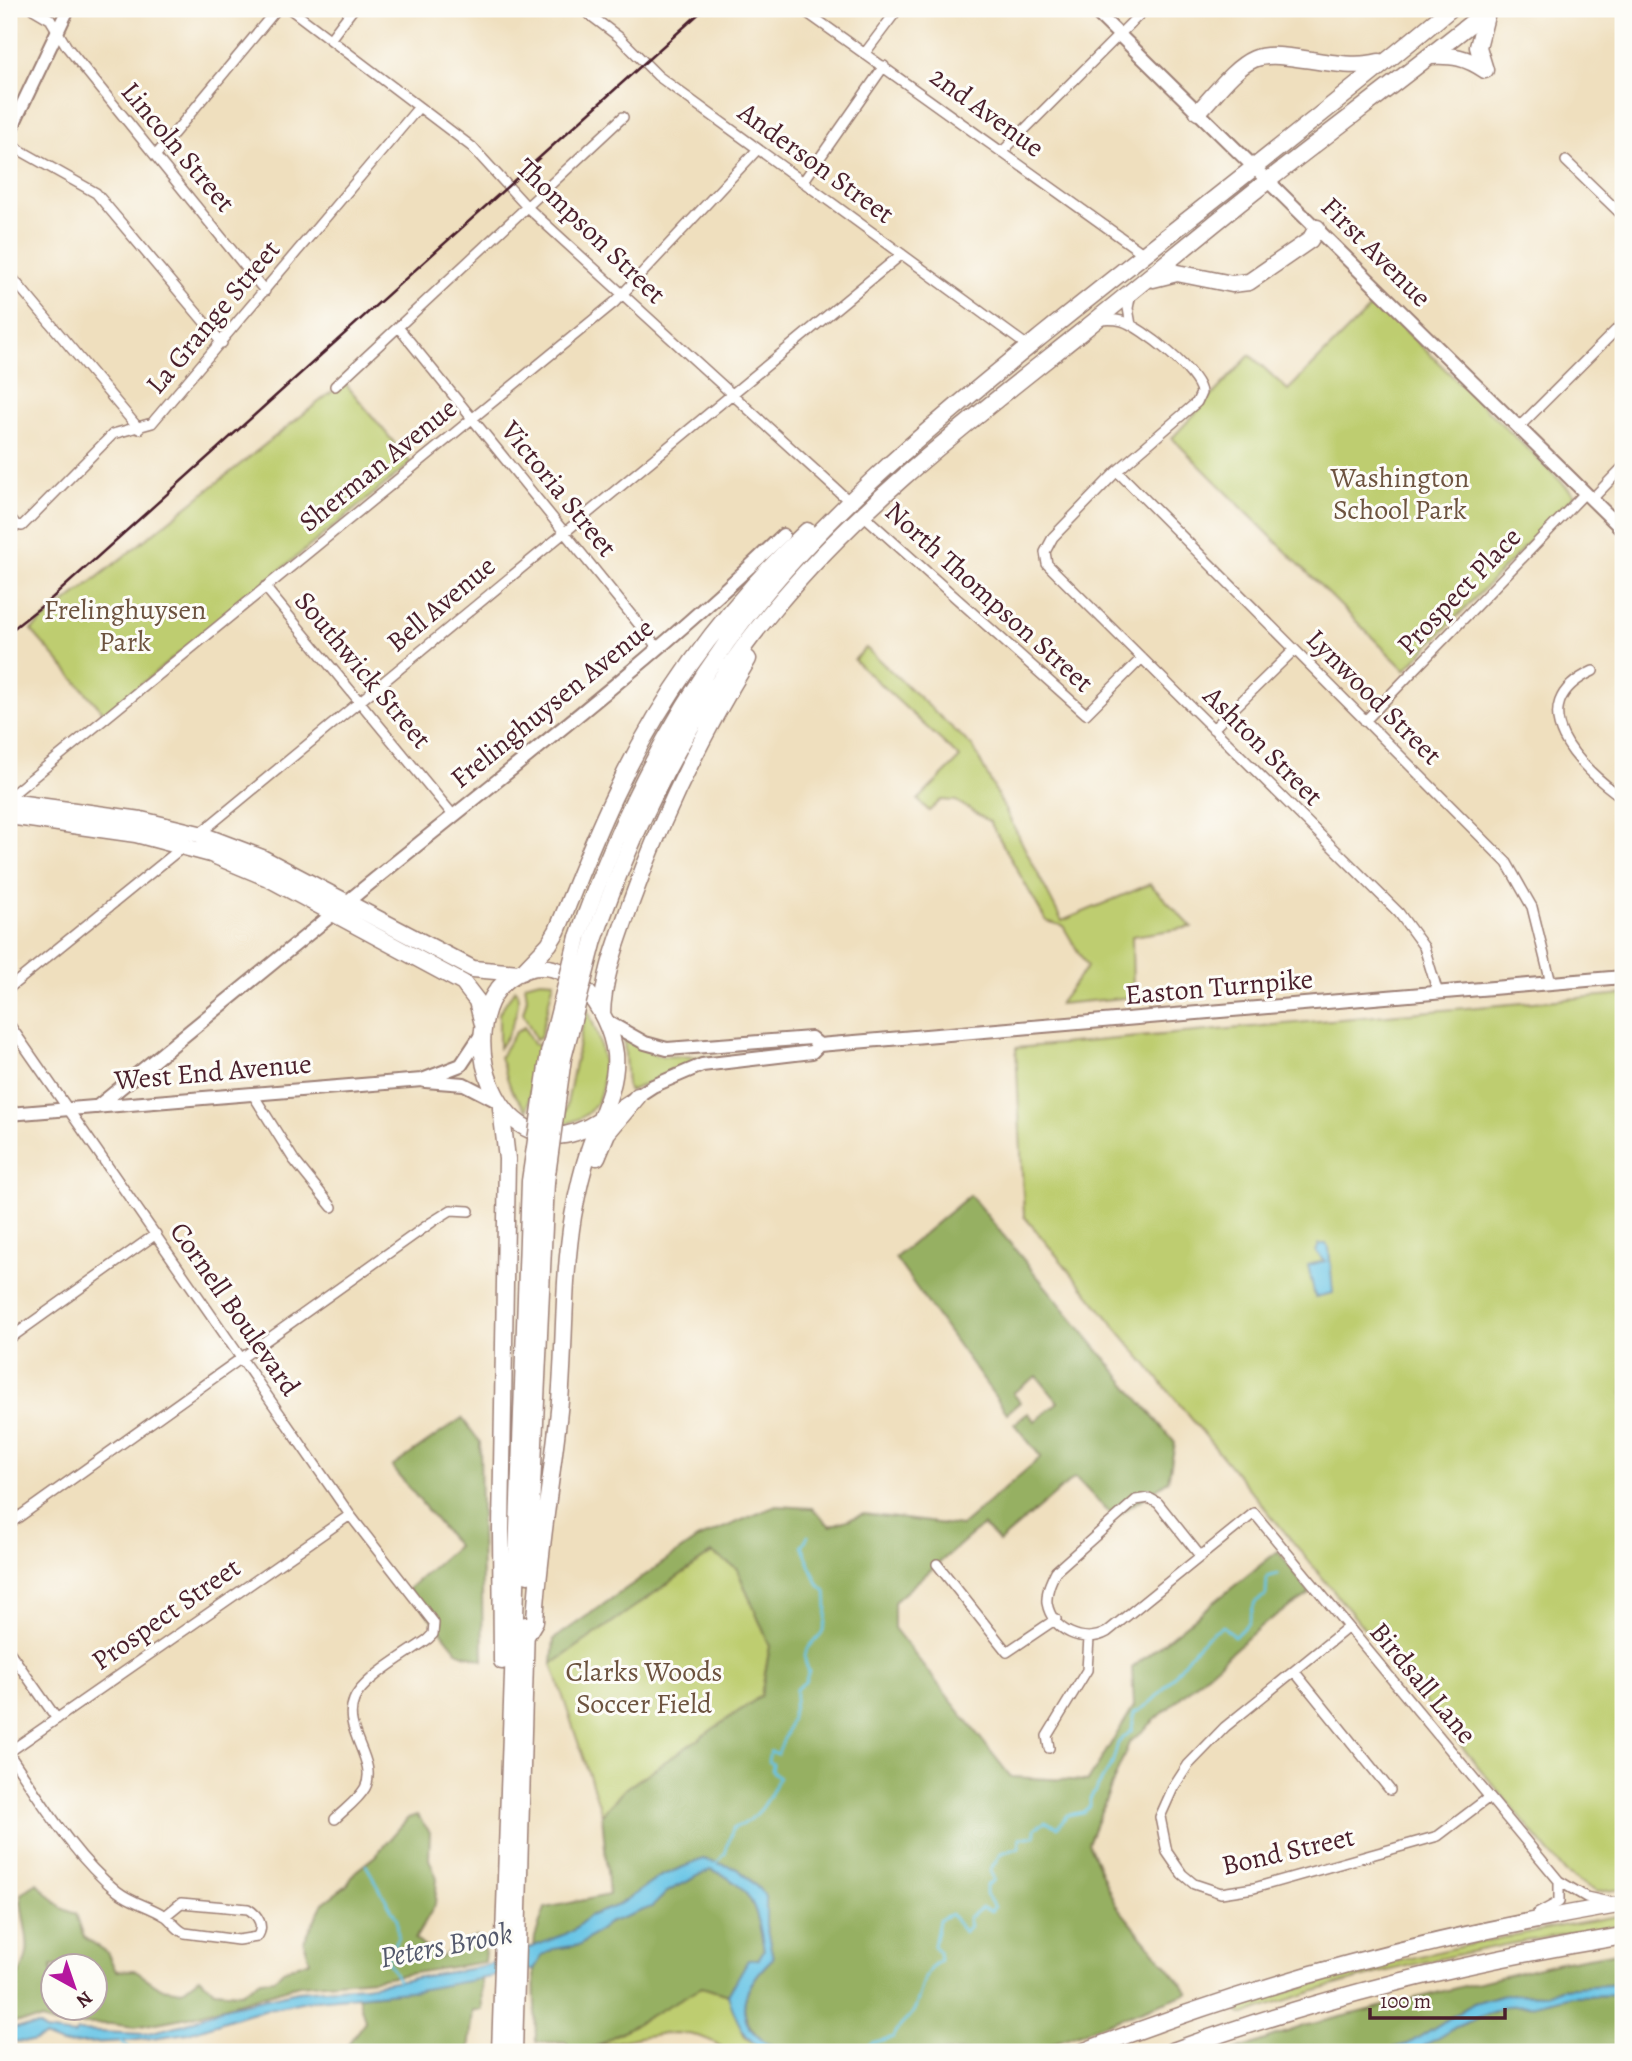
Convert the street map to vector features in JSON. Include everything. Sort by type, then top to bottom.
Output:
[{"type":"highway","points":[[510,1936],[510,1763],[538,1182],[549,1053],[586,939],[613,842],[647,773],[727,642],[768,590],[849,500],[934,424],[1450,9]]},
{"type":"highway","points":[[1431,56],[1453,55],[1467,58],[1485,70],[1478,47],[1488,10]]},
{"type":"highway","points":[[586,939],[678,750],[741,651],[807,570],[912,468],[1268,181],[1488,10]]},
{"type":"highway","points":[[1198,112],[1254,59],[1280,57],[1349,68],[1385,61]]},
{"type":"highway","points":[[1138,287],[1177,273],[1232,284],[1249,282],[1310,240],[1317,228]]},
{"type":"highway","points":[[483,1029],[497,992],[549,944],[557,931],[618,786],[688,668],[763,574],[823,516],[849,500]]},
{"type":"highway","points":[[604,1017],[605,986],[617,942],[670,802],[725,697],[766,629],[807,570]]},
{"type":"highway","points":[[9,799],[141,820],[199,834],[262,858],[473,969],[521,972],[551,970],[570,976],[587,992],[604,1017],[613,1043],[615,1071],[581,1176],[572,1220],[560,1400],[535,1621],[526,1636]]},
{"type":"highway","points":[[9,816],[126,832],[185,845],[247,868],[463,982],[477,1001],[483,1029],[483,1050],[498,1104],[507,1159],[501,1490],[503,1737],[510,1763]]},
{"type":"highway","points":[[567,1295],[575,1280],[592,1171],[607,1133],[638,1096]]},
{"type":"highway","points":[[498,1104],[533,1132],[554,1138],[575,1134],[599,1121]]},
{"type":"highway","points":[[500,2052],[507,2007],[526,1636],[538,1182]]},
{"type":"highway","points":[[1082,2052],[1178,2015],[1287,1979],[1399,1948],[1511,1923],[1623,1904]]},
{"type":"highway","points":[[1170,2052],[1305,2008],[1428,1974],[1623,1936]]},
{"type":"highway","points":[[494,2052],[507,2007]]},
{"type":"highway","points":[[507,2007],[514,2052]]},
{"type":"street","name":"Lincoln Street","points":[[33,9],[50,19],[66,47],[265,291]]},
{"type":"street","points":[[9,133],[68,9]]},
{"type":"street","points":[[156,156],[277,9]]},
{"type":"street","name":"Thompson Street","points":[[290,9],[482,156],[528,208],[849,500]]},
{"type":"street","points":[[331,38],[353,9]]},
{"type":"street","name":"Anderson Street","points":[[582,9],[619,37],[658,76],[1029,347]]},
{"type":"street","name":"2nd Avenue","points":[[802,9],[1144,254]]},
{"type":"street","points":[[865,52],[898,9]]},
{"type":"street","name":"First Avenue","points":[[1093,9],[1623,530]]},
{"type":"street","points":[[1003,151],[1145,9]]},
{"type":"street","points":[[803,182],[884,66]]},
{"type":"street","name":"La Grange Street","points":[[9,516],[19,526],[42,508],[113,434],[139,429],[152,423],[419,107]]},
{"type":"street","points":[[335,386],[623,117]]},
{"type":"street","points":[[9,144],[96,193],[222,343]]},
{"type":"street","name":"Sherman Avenue","points":[[9,799],[621,295],[758,149]]},
{"type":"street","points":[[1566,161],[1623,216]]},
{"type":"street","name":"Bell Avenue","points":[[9,988],[902,254]]},
{"type":"street","points":[[9,274],[139,429]]},
{"type":"street","points":[[1131,325],[1128,308],[1138,287]]},
{"type":"street","points":[[1095,321],[1114,320],[1131,325],[1193,374],[1201,393],[1197,402],[1117,471]]},
{"type":"street","points":[[1519,427],[1623,323]]},
{"type":"street","name":"Victoria Street","points":[[398,327],[658,648]]},
{"type":"street","name":"Prospect Place","points":[[1365,721],[1589,496],[1623,467]]},
{"type":"street","name":"Ashton Street","points":[[1117,471],[1049,543],[1044,557],[1050,569],[1414,930],[1424,947],[1438,993]]},
{"type":"street","name":"Lynwood Street","points":[[1117,471],[1507,863],[1532,907],[1551,983]]},
{"type":"street","name":"North Thompson Street","points":[[862,514],[1086,714],[1142,659]]},
{"type":"street","name":"Frelinghuysen Avenue","points":[[347,902],[658,648],[728,589],[783,535]]},
{"type":"street","name":"Southwick Street","points":[[265,587],[453,815]]},
{"type":"street","points":[[1213,729],[1294,650]]},
{"type":"street","points":[[1593,671],[1582,676],[1561,699],[1556,724],[1569,748],[1623,799]]},
{"type":"street","points":[[97,1107],[334,913]]},
{"type":"street","name":"Easton Turnpike","points":[[599,1121],[676,1074],[702,1065],[812,1052],[819,1045],[1623,977]]},
{"type":"street","name":"Easton Turnpike","points":[[604,1017],[645,1043],[667,1049],[811,1038],[819,1045]]},
{"type":"street","name":"Cornell Boulevard","points":[[9,1024],[350,1515],[430,1615],[435,1628],[430,1637],[365,1685],[354,1699],[353,1727],[368,1776],[364,1791],[335,1819]]},
{"type":"street","name":"West End Avenue","points":[[9,1114],[422,1080],[461,1065],[483,1029]]},
{"type":"street","name":"West End Avenue","points":[[422,1080],[432,1084],[464,1084],[498,1104]]},
{"type":"street","points":[[252,1093],[294,1160],[332,1207]]},
{"type":"street","points":[[9,1524],[432,1222],[451,1210],[469,1211]]},
{"type":"street","points":[[9,1339],[156,1234]]},
{"type":"street","points":[[1149,1498],[1158,1503],[1201,1557],[1107,1632],[1089,1638],[1071,1634],[1056,1619],[1047,1601],[1049,1586],[1056,1571],[1136,1500],[1149,1498]]},
{"type":"street","name":"Birdsall Lane","points":[[1201,1557],[1254,1513],[1559,1881],[1586,1897],[1623,1904]]},
{"type":"street","name":"Prospect Street","points":[[9,1753],[350,1515]]},
{"type":"street","points":[[937,1564],[1007,1652],[1056,1619]]},
{"type":"street","name":"Bond Street","points":[[1347,1628],[1225,1727],[1188,1765],[1160,1818],[1167,1852],[1182,1874],[1194,1884],[1221,1894],[1254,1888],[1424,1841],[1444,1833],[1489,1798]]},
{"type":"street","points":[[1049,1748],[1047,1736],[1087,1670],[1089,1638]]},
{"type":"street","points":[[9,1651],[57,1719]]},
{"type":"street","points":[[1294,1671],[1390,1790]]},
{"type":"street","points":[[9,1753],[97,1872],[116,1891],[138,1906],[165,1916],[178,1930],[186,1933],[238,1940],[257,1937],[261,1928],[260,1922],[248,1909],[181,1903],[165,1916]]},
{"type":"street","points":[[1511,1923],[1557,1905],[1562,1893],[1559,1881]]},
{"type":"green space","name":"Washington School Park","points":[[1376,302],[1575,495],[1405,670],[1172,438],[1250,355],[1288,390]]},
{"type":"green space","name":"Frelinghuysen Park","points":[[344,382],[411,463],[105,714],[31,630]]},
{"type":"green space","points":[[866,648],[973,747],[1062,921],[1150,884],[1192,927],[1132,936],[1133,997],[1059,1004],[1087,967],[1063,926],[1046,921],[990,822],[956,801],[941,800],[929,811],[918,800],[960,758],[854,660]]},
{"type":"green space","points":[[540,980],[554,981],[540,1038],[536,1040],[523,1013],[527,998],[525,984]]},
{"type":"green space","points":[[515,989],[518,995],[517,1010],[511,1028],[499,1048],[499,1013]]},
{"type":"green space","points":[[1623,994],[1623,1889],[1597,1892],[1566,1873],[1024,1216],[1016,1048]]},
{"type":"green space","points":[[586,1008],[603,1058],[601,1093],[593,1107],[581,1118],[563,1124]]},
{"type":"green space","points":[[524,1027],[533,1044],[539,1045],[527,1111],[511,1089],[500,1057],[515,1033]]},
{"type":"green space","points":[[624,1039],[657,1056],[714,1057],[682,1067],[630,1091],[627,1088]]},
{"type":"green space","points":[[970,1195],[1175,1443],[1168,1481],[1114,1518],[1075,1477],[999,1542],[983,1525],[894,1602],[894,1628],[1011,1777],[1088,1781],[1134,1706],[1132,1668],[1278,1551],[1310,1594],[1262,1625],[1129,1743],[1088,1843],[1115,1904],[1189,1993],[1029,2052],[780,2052],[753,2031],[744,2008],[751,1984],[773,1958],[766,1926],[766,1896],[738,1869],[703,1859],[661,1876],[619,1905],[589,1916],[571,1932],[534,1948],[545,1908],[609,1895],[602,1814],[624,1790],[761,1696],[770,1646],[737,1569],[712,1553],[552,1664],[554,1639],[697,1539],[776,1506],[812,1508],[830,1526],[864,1514],[961,1526],[1041,1457],[1014,1424],[1028,1413],[1035,1421],[1058,1402],[1037,1376],[1013,1393],[1020,1402],[1007,1413],[895,1258]]},
{"type":"green space","points":[[462,1418],[480,1442],[483,1660],[458,1652],[408,1589],[457,1546],[392,1467]]},
{"type":"green space","name":"Clarks Woods Soccer Field","points":[[712,1553],[737,1569],[770,1646],[761,1696],[624,1790],[602,1814],[552,1664]]},
{"type":"green space","points":[[417,1815],[430,1832],[429,1859],[437,1879],[435,1905],[415,1939],[438,1958],[458,1944],[477,1936],[485,1951],[484,1962],[375,1979],[299,1985],[189,2017],[135,2027],[48,2022],[108,2022],[108,1954],[116,1971],[134,1970],[161,1988],[182,1991],[200,1977],[214,1991],[241,1993],[260,1980],[275,1979],[284,1970],[310,1961],[304,1941],[323,1903],[347,1885],[356,1871],[375,1856],[408,1818]]},
{"type":"green space","points":[[711,1869],[736,1883],[751,1900],[759,1922],[764,1950],[758,1960],[748,1961],[728,1995],[702,1987],[585,2052],[568,2052],[567,2043],[536,2042],[534,1969],[542,1956],[553,1949],[580,1945],[608,1923],[652,1907],[667,1892]]},
{"type":"green space","points":[[37,1883],[61,1908],[76,1914],[84,1937],[107,1952],[38,1952],[38,2020],[9,2023],[9,1986],[20,1972],[27,1950],[21,1894]]},
{"type":"green space","points":[[1623,1915],[1623,1925],[1431,1961],[1335,1985],[1244,2015],[1238,2012],[1240,2006],[1248,2003],[1388,1964],[1528,1932]]},
{"type":"green space","points":[[1623,1951],[1623,1984],[1561,1988],[1544,1995],[1504,1994],[1474,2003],[1408,2044],[1377,2052],[1231,2052],[1304,2026],[1560,1962]]},
{"type":"green space","points":[[481,1977],[482,2010],[473,2010],[469,2052],[342,2052],[365,2021],[358,1996],[418,1990]]},
{"type":"green space","points":[[702,1987],[728,1995],[745,2037],[766,2052],[728,2052],[713,2042],[681,2033],[647,2036],[596,2046]]},
{"type":"green space","points":[[1623,1995],[1623,2052],[1414,2052],[1456,2027],[1506,2006],[1534,2005],[1571,1996]]},
{"type":"water","points":[[1319,1244],[1326,1244],[1329,1248],[1333,1293],[1315,1297],[1308,1265],[1325,1261],[1316,1252]]},
{"type":"water","points":[[703,1859],[738,1869],[766,1896],[766,1926],[773,1958],[751,1985],[745,1998],[744,2011],[747,2023],[755,2034],[785,2051],[773,2051],[754,2043],[736,2017],[728,1995],[748,1960],[758,1960],[764,1950],[759,1922],[751,1900],[736,1883],[711,1869],[667,1892],[652,1907],[608,1923],[580,1945],[553,1949],[542,1956],[534,1969],[418,1990],[306,2001],[250,2013],[188,2033],[130,2041],[61,2044],[44,2037],[32,2042],[9,2041],[9,2028],[39,2026],[44,2031],[74,2035],[77,2031],[144,2034],[185,2024],[223,2008],[298,1991],[365,1986],[481,1967],[571,1932],[589,1916],[619,1905],[661,1876]]},
{"type":"water","points":[[1623,1984],[1623,1995],[1571,1996],[1534,2005],[1506,2006],[1456,2027],[1414,2052],[1377,2052],[1408,2044],[1474,2003],[1505,1994],[1544,1995],[1561,1988]]},
{"type":"waterway","points":[[716,1864],[725,1854],[733,1828],[756,1815],[775,1786],[779,1777],[772,1771],[773,1764],[768,1761],[770,1751],[777,1754],[780,1748],[793,1712],[796,1689],[805,1682],[809,1671],[805,1655],[825,1625],[826,1591],[818,1584],[802,1546],[808,1536]]},
{"type":"waterway","points":[[863,2052],[871,2043],[894,2037],[912,2014],[926,1975],[940,1961],[939,1952],[934,1946],[939,1920],[951,1914],[964,1932],[970,1926],[968,1918],[982,1908],[991,1911],[994,1907],[986,1894],[986,1886],[994,1880],[990,1870],[1001,1853],[1019,1848],[1020,1838],[1035,1836],[1035,1828],[1045,1822],[1058,1827],[1067,1815],[1083,1812],[1090,1806],[1090,1799],[1112,1764],[1118,1743],[1132,1730],[1134,1713],[1159,1694],[1198,1645],[1210,1635],[1223,1626],[1234,1637],[1248,1623],[1255,1602],[1266,1595],[1267,1577],[1278,1574]]},
{"type":"waterway","name":"Peters Brook","points":[[366,1865],[397,1919],[398,1936],[387,1960],[398,1980]]},
{"type":"waterway","points":[[121,2041],[134,2052]]},
{"type":"railway","points":[[9,632],[52,598],[704,9]]}]
